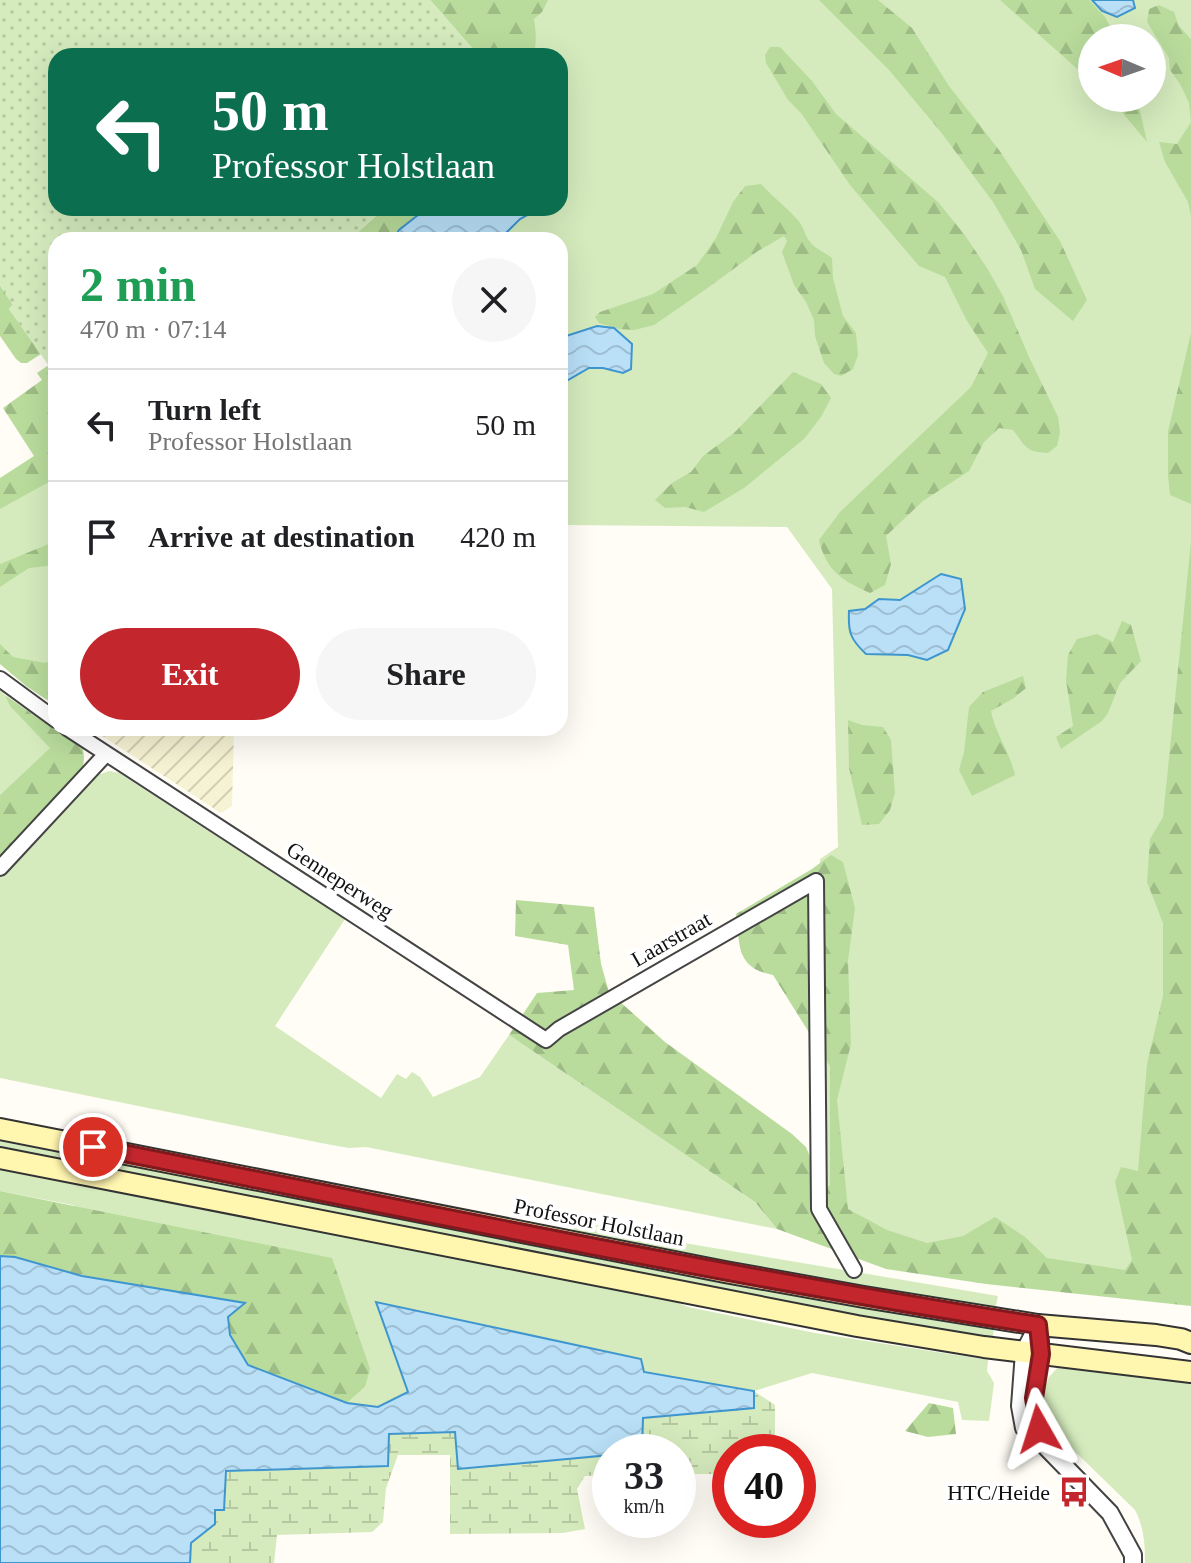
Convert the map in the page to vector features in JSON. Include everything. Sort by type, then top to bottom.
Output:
[{"type":"main road","name":"Professor Holstlaan","points":[[0,1129],[725,1272],[962,1314],[1038,1325],[1156,1335],[1191,1343]]},
{"type":"main road","points":[[0,1158],[842,1323],[984,1347],[1191,1372]]},
{"type":"street","points":[[0,679],[48,714]]},
{"type":"street","name":"Genneperweg","points":[[79,736],[546,1040],[550,1036]]},
{"type":"street","points":[[0,868],[106,754]]},
{"type":"street","name":"Laarstraat","points":[[550,1036],[816,881],[819,1209],[854,1270]]},
{"type":"street","points":[[1038,1325],[1021,1381],[1024,1428],[1110,1513],[1133,1555],[1133,1563]]},
{"type":"shaded area","points":[[102,736],[234,736],[232,806],[221,813]]},
{"type":"green space","points":[[0,0],[430,0],[472,48],[48,48],[48,216],[376,216],[358,232],[48,232],[48,365],[9,309],[13,305],[0,285]]},
{"type":"green space","points":[[430,0],[548,0],[534,19],[535,48],[472,48]]},
{"type":"green space","points":[[512,0],[1191,0],[1191,1178],[1188,1292],[988,1274],[825,1203],[820,859],[838,847],[832,589],[787,527],[568,525],[568,232],[368,232],[388,216],[568,216],[568,48],[485,48]]},
{"type":"green space","points":[[819,0],[878,0],[912,28],[949,86],[999,150],[1060,241],[1087,300],[1073,321],[1035,289],[1021,250],[993,202],[940,131],[889,70]]},
{"type":"green space","points":[[1000,0],[1089,0],[1109,24],[1078,24],[1078,70]]},
{"type":"green space","points":[[1159,5],[1174,12],[1179,26],[1191,39],[1191,122],[1189,103],[1170,70],[1166,53],[1166,24],[1148,24],[1149,9]]},
{"type":"green space","points":[[770,47],[780,47],[812,81],[836,114],[938,202],[964,234],[1003,296],[1058,417],[1060,432],[1057,446],[1048,453],[1027,448],[1013,430],[999,428],[984,442],[969,471],[923,501],[886,536],[891,564],[885,585],[870,593],[837,574],[826,560],[819,540],[840,512],[971,387],[988,353],[967,321],[945,277],[919,266],[850,185],[801,113],[788,100],[766,63],[765,55]]},
{"type":"green space","points":[[1122,112],[1140,112],[1147,142]]},
{"type":"green space","points":[[1191,122],[1191,216],[1188,202],[1165,162],[1159,142],[1177,144]]},
{"type":"green space","points":[[761,184],[798,220],[811,243],[832,258],[833,278],[843,316],[856,333],[858,355],[853,369],[841,376],[834,374],[824,363],[815,336],[814,320],[794,285],[782,252],[787,241],[784,236],[654,325],[634,330],[599,323],[595,317],[600,312],[653,294],[697,265],[745,186]]},
{"type":"green space","points":[[376,216],[417,216],[398,232],[358,232]]},
{"type":"green space","points":[[0,285],[13,305],[9,309],[41,354],[27,363],[16,359],[0,336]]},
{"type":"green space","points":[[1191,333],[1191,504],[1170,495],[1168,431]]},
{"type":"green space","points":[[48,366],[48,482],[0,509],[0,478],[34,456],[3,408],[42,380],[37,373]]},
{"type":"green space","points":[[793,372],[821,384],[831,398],[804,439],[744,488],[704,512],[685,507],[665,508],[655,500],[672,483],[691,472],[703,456],[734,433]]},
{"type":"green space","points":[[48,459],[48,671],[29,684],[0,654],[0,490]]},
{"type":"green space","points":[[1191,542],[1191,1306],[986,1284],[886,1269],[777,1229],[755,1202],[509,1035],[537,993],[574,990],[568,945],[515,936],[516,900],[594,907],[601,964],[609,992],[665,1042],[792,1134],[806,1147],[823,1188],[830,1186],[830,1066],[773,975],[761,972],[746,961],[740,946],[736,914],[831,855],[843,862],[855,908],[848,961],[851,1044],[837,1100],[848,1209],[887,1230],[927,1243],[963,1236],[995,1217],[1025,1237],[1047,1258],[1125,1270],[1132,1260],[1115,1182],[1121,1167],[1138,1171],[1147,1064],[1163,996],[1163,923],[1147,882],[1150,839],[1163,817]]},
{"type":"green space","points":[[48,544],[48,566],[29,568],[0,587],[0,564]]},
{"type":"green space","points":[[1122,621],[1131,625],[1141,661],[1120,683],[1102,721],[1061,749],[1056,737],[1073,726],[1066,680],[1068,655],[1077,639],[1097,634],[1113,642]]},
{"type":"green space","points":[[0,644],[13,657],[48,662],[48,701],[26,686],[0,664]]},
{"type":"green space","points":[[1023,676],[1026,688],[991,711],[1015,775],[972,796],[959,770],[969,707],[983,692]]},
{"type":"green space","points":[[0,690],[51,748],[0,795]]},
{"type":"green space","points":[[5,695],[48,725],[48,736],[64,736],[83,749],[84,758],[83,767],[0,858],[0,795],[50,748],[10,706]]},
{"type":"green space","points":[[848,720],[883,727],[891,740],[895,793],[890,810],[879,824],[862,825],[849,768]]},
{"type":"green space","points":[[109,771],[119,773],[345,919],[275,1026],[381,1098],[397,1074],[406,1079],[412,1072],[420,1077],[433,1097],[480,1077],[509,1035],[755,1202],[777,1229],[366,1147],[326,1144],[0,1078],[0,876],[98,775]]},
{"type":"green space","points":[[0,1138],[994,1327],[993,1337],[860,1317],[0,1150]]},
{"type":"green space","points":[[0,1165],[654,1293],[688,1307],[815,1333],[988,1360],[987,1371],[994,1383],[989,1421],[962,1420],[958,1402],[812,1373],[754,1391],[644,1372],[641,1359],[376,1303],[408,1393],[378,1407],[347,1403],[365,1387],[73,1205],[0,1191]]},
{"type":"green space","points":[[0,1191],[332,1258],[370,1369],[365,1387],[347,1403],[248,1365],[230,1335],[228,1317],[244,1304],[82,1276],[15,1257],[0,1256]]},
{"type":"green space","points":[[574,1220],[684,1243],[998,1296],[995,1310],[836,1284],[573,1231]]},
{"type":"green space","points":[[1069,1364],[1191,1377],[1191,1563],[1145,1563],[1143,1536],[1135,1510],[1058,1435],[1045,1417],[1043,1392],[1049,1377],[1058,1367]]},
{"type":"green space","points":[[754,1391],[775,1405],[775,1434],[712,1434],[712,1474],[696,1474],[696,1434],[643,1434],[643,1418],[753,1408]]},
{"type":"green space","points":[[929,1403],[953,1408],[956,1434],[928,1437],[905,1431]]},
{"type":"green space","points":[[455,1432],[458,1469],[592,1457],[592,1476],[585,1476],[577,1489],[585,1529],[563,1533],[450,1534],[450,1455],[398,1455],[386,1488],[383,1522],[372,1532],[277,1535],[274,1563],[190,1563],[191,1543],[214,1524],[215,1510],[224,1510],[226,1471],[388,1466],[389,1434]]},
{"type":"water","points":[[1092,0],[1133,0],[1135,8],[1117,17],[1102,11]]},
{"type":"water","points":[[417,216],[525,216],[507,232],[399,230]]},
{"type":"water","points":[[597,326],[614,328],[632,344],[631,369],[623,373],[589,368],[568,380],[568,335]]},
{"type":"water","points":[[941,574],[961,579],[965,609],[948,650],[927,660],[908,655],[866,654],[861,649],[851,635],[849,611],[865,609],[879,599],[900,600]]},
{"type":"water","points":[[0,1256],[15,1257],[82,1276],[245,1303],[228,1317],[230,1335],[248,1365],[347,1403],[378,1407],[408,1392],[376,1302],[641,1359],[644,1372],[754,1391],[754,1408],[643,1418],[643,1434],[592,1434],[592,1457],[458,1469],[455,1432],[389,1434],[388,1466],[226,1471],[224,1510],[215,1510],[215,1524],[191,1543],[190,1563],[0,1563]]},
{"type":"place","name":"HTC/Heide","points":[[1074,1492]]},
{"type":"route","points":[[93,1147],[725,1272],[1038,1325],[1041,1354],[1034,1398],[1039,1429]]}]
